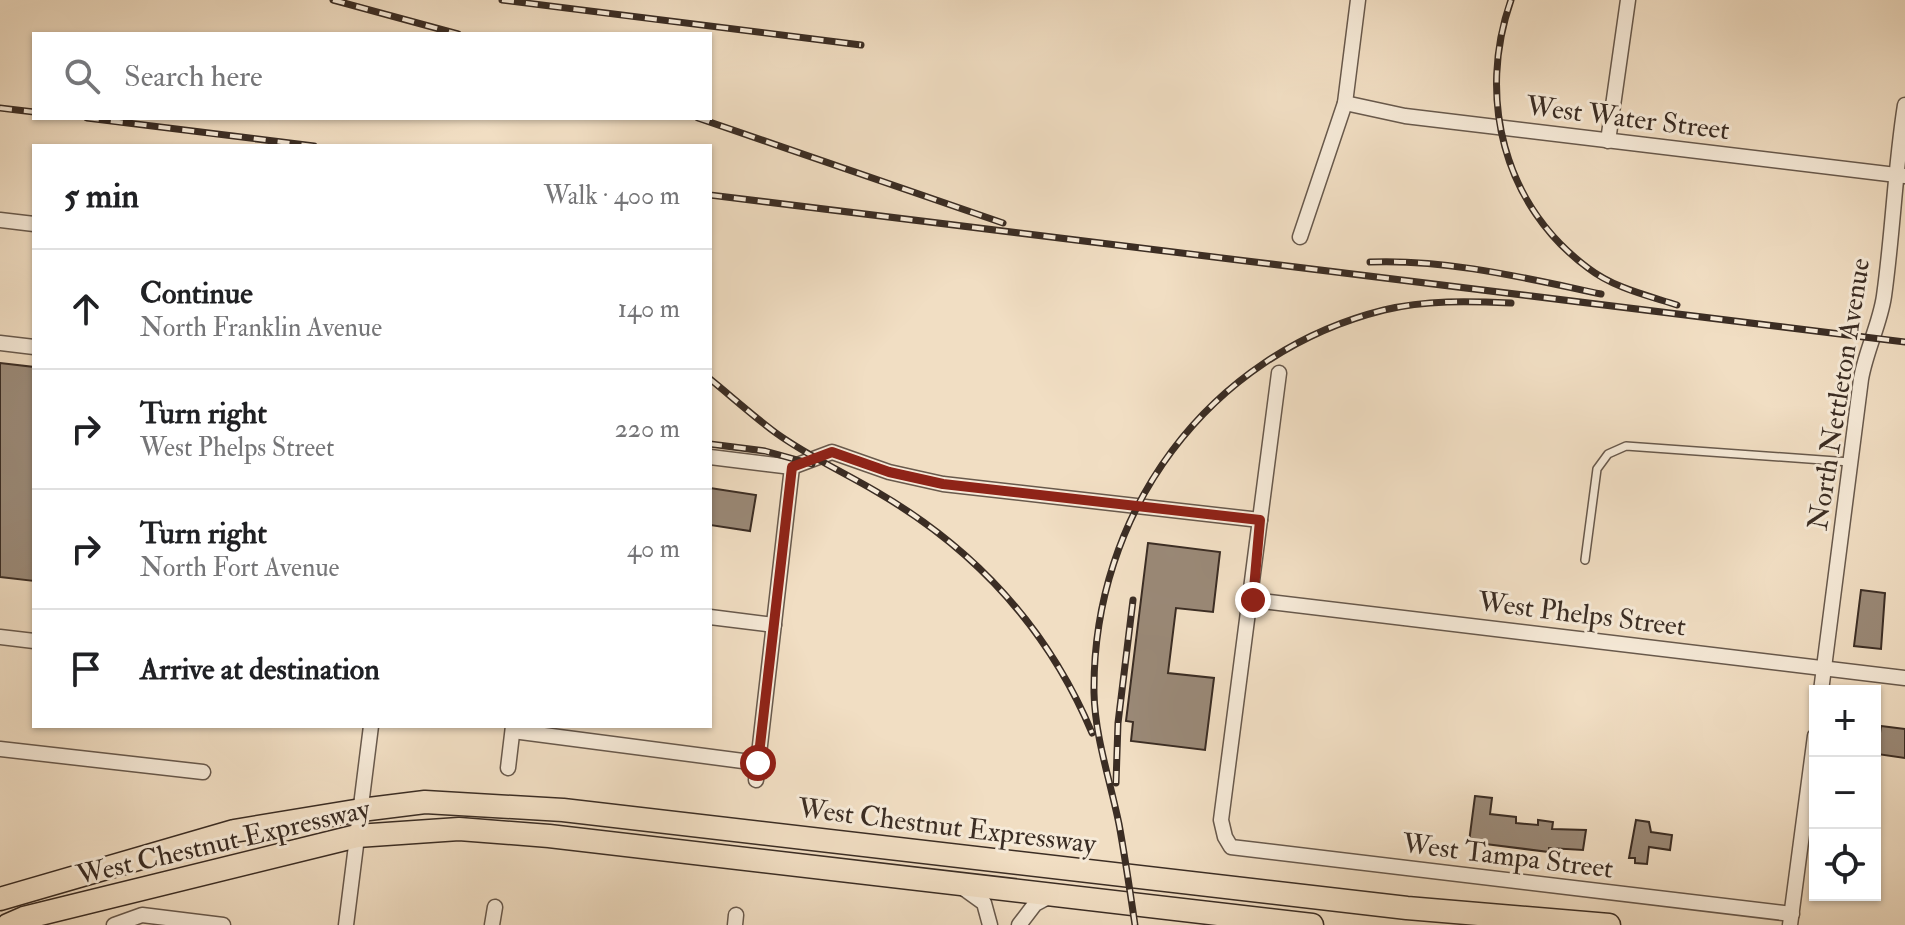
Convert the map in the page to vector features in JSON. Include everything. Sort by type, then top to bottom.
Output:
[{"type":"main road","name":"West Chestnut Expressway","points":[[0,899],[234,831],[425,802],[563,810],[1392,906],[1609,925]]},
{"type":"main road","name":"West Chestnut Expressway","points":[[8,925],[24,918],[357,836],[459,829],[1312,925]]},
{"type":"street","points":[[1300,237],[1345,103],[1358,0]]},
{"type":"street","points":[[1608,141],[1628,0]]},
{"type":"street","name":"West Water Street","points":[[1345,103],[1405,116],[1900,175]]},
{"type":"street","name":"North Nettleton Avenue","points":[[1822,685],[1865,356],[1884,298],[1900,175],[1905,105]]},
{"type":"street","points":[[0,220],[32,224]]},
{"type":"street","points":[[0,343],[32,347]]},
{"type":"street","points":[[1253,600],[1279,373]]},
{"type":"street","points":[[712,457],[792,467],[832,452],[889,472],[943,484],[1260,520]]},
{"type":"street","points":[[756,780],[792,467]]},
{"type":"street","name":"West Phelps Street","points":[[1253,600],[1905,678]]},
{"type":"street","name":"West Tampa Street","points":[[1253,600],[1221,820],[1231,847],[1242,851],[1791,920]]},
{"type":"street","points":[[712,617],[774,625]]},
{"type":"street","points":[[0,637],[32,641]]},
{"type":"street","points":[[346,925],[371,728]]},
{"type":"street","points":[[508,768],[513,728],[758,763]]},
{"type":"street","points":[[0,749],[203,772]]},
{"type":"street","points":[[1791,920],[1812,757]]},
{"type":"street","points":[[955,883],[984,903],[990,925]]},
{"type":"street","points":[[1019,925],[1035,904],[1054,894]]},
{"type":"street","points":[[492,925],[495,907]]},
{"type":"street","points":[[114,925],[142,915],[223,925]]},
{"type":"lane","points":[[1585,560],[1597,469],[1608,454],[1626,446],[1850,462]]},
{"type":"building","points":[[0,363],[32,367],[32,581],[0,577]]},
{"type":"building","points":[[712,488],[756,495],[750,531],[712,525]]},
{"type":"building","points":[[1148,543],[1220,552],[1213,612],[1176,608],[1168,673],[1214,678],[1205,750],[1131,741],[1133,722],[1126,721]]},
{"type":"building","points":[[1861,590],[1885,593],[1881,649],[1854,646]]},
{"type":"building","points":[[1881,726],[1905,729],[1905,758],[1881,755]]},
{"type":"building","points":[[1475,796],[1492,798],[1490,814],[1516,817],[1516,823],[1538,825],[1538,820],[1553,822],[1552,829],[1586,830],[1583,850],[1549,848],[1549,852],[1469,842]]},
{"type":"building","points":[[1636,820],[1649,822],[1651,832],[1672,835],[1670,850],[1649,847],[1647,864],[1635,863],[1635,858],[1629,858]]},
{"type":"railway","points":[[333,0],[451,32]]},
{"type":"railway","points":[[502,0],[861,45]]},
{"type":"railway","points":[[1511,0],[1501,37],[1497,74],[1498,111],[1505,147],[1517,181],[1535,213],[1559,242],[1588,268],[1619,286],[1677,305]]},
{"type":"railway","points":[[0,108],[32,112]]},
{"type":"railway","points":[[103,120],[298,144]]},
{"type":"railway","points":[[704,120],[1003,223]]},
{"type":"railway","points":[[712,195],[1905,342]]},
{"type":"railway","points":[[1370,262],[1457,267],[1601,294]]},
{"type":"railway","points":[[1135,925],[1119,824],[1097,726],[1094,693],[1099,627],[1114,563],[1138,504],[1172,450],[1214,403],[1264,363],[1321,332],[1384,310],[1416,304],[1511,303]]},
{"type":"railway","points":[[712,381],[800,449],[913,514],[976,566],[1005,594],[1054,659],[1092,733]]},
{"type":"railway","points":[[712,444],[765,451],[812,464]]},
{"type":"railway","points":[[1116,783],[1118,723],[1133,600]]},
{"type":"route","points":[[758,763],[792,467],[822,453],[844,455],[889,472],[943,484],[1260,520],[1253,600]]}]
